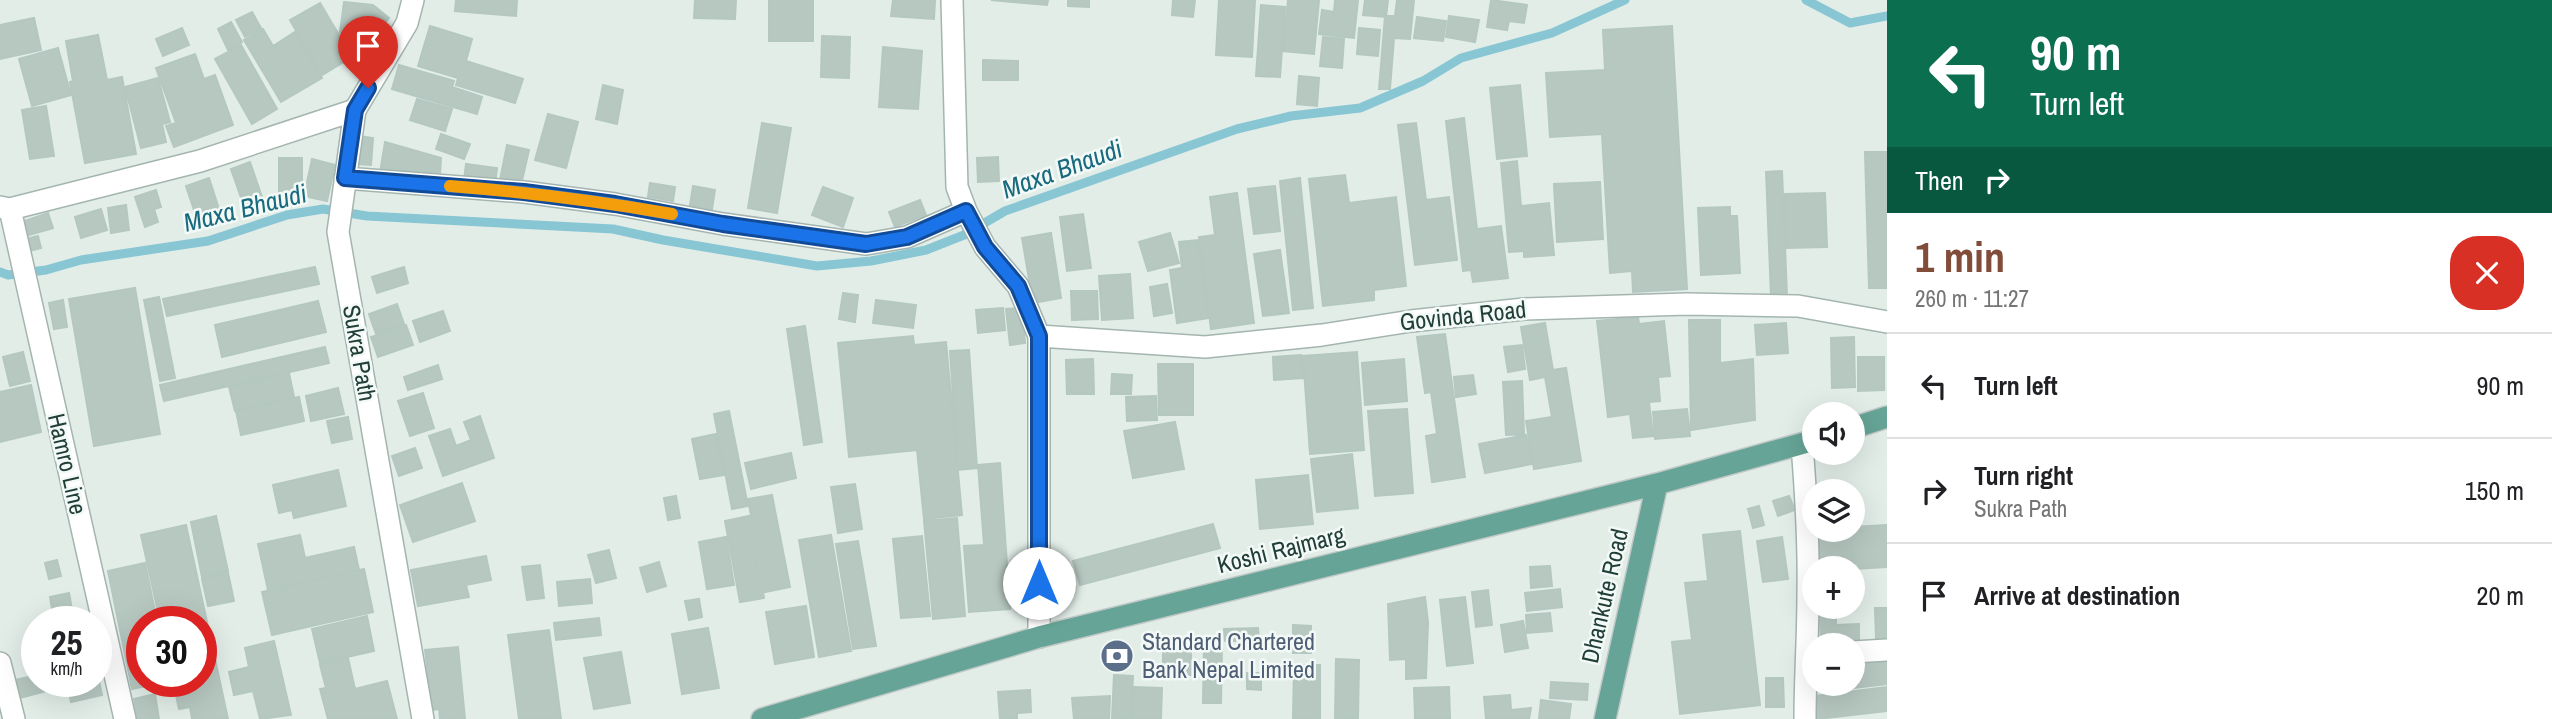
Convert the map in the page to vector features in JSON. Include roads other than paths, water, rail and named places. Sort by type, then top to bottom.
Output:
[{"type":"main road","points":[[1865,424],[1887,417]]},
{"type":"main road","name":"Koshi Rajmarg","points":[[762,719],[1039,637],[1657,484],[1802,444]]},
{"type":"main road","name":"Dhankute Road","points":[[1605,719],[1657,484]]},
{"type":"street","name":"Sukra Path","points":[[413,0],[407,23],[355,110],[338,232],[423,719]]},
{"type":"street","points":[[952,0],[957,187],[985,247],[1018,286],[1039,336],[1039,637]]},
{"type":"street","points":[[5,208],[200,161],[355,110]]},
{"type":"street","points":[[345,184],[537,193],[866,244],[907,237],[966,211]]},
{"type":"street","name":"Hamro Line","points":[[5,208],[21,257],[125,719]]},
{"type":"street","name":"Govinda Road","points":[[1039,336],[1205,347],[1524,309],[1687,303],[1798,306],[1887,322]]},
{"type":"street","points":[[1808,465],[1809,633]]},
{"type":"street","points":[[1865,651],[1887,650]]},
{"type":"street","points":[[0,663],[14,719]]},
{"type":"street","points":[[1805,719],[1807,696]]},
{"type":"waterway","name":"Maxa Bhaudi","points":[[0,272],[8,275],[46,270],[81,260],[208,241],[287,215],[323,209],[367,216],[613,229],[817,266],[871,261],[926,250],[964,235],[1005,211],[1237,129],[1291,116],[1360,108],[1423,81],[1461,58],[1552,33],[1625,0]]},
{"type":"waterway","name":"Maxa Bhaudi","points":[[1806,0],[1850,23],[1887,16]]},
{"type":"place","name":"Standard Chartered Bank Nepal Limited","points":[[1117,656]]}]
